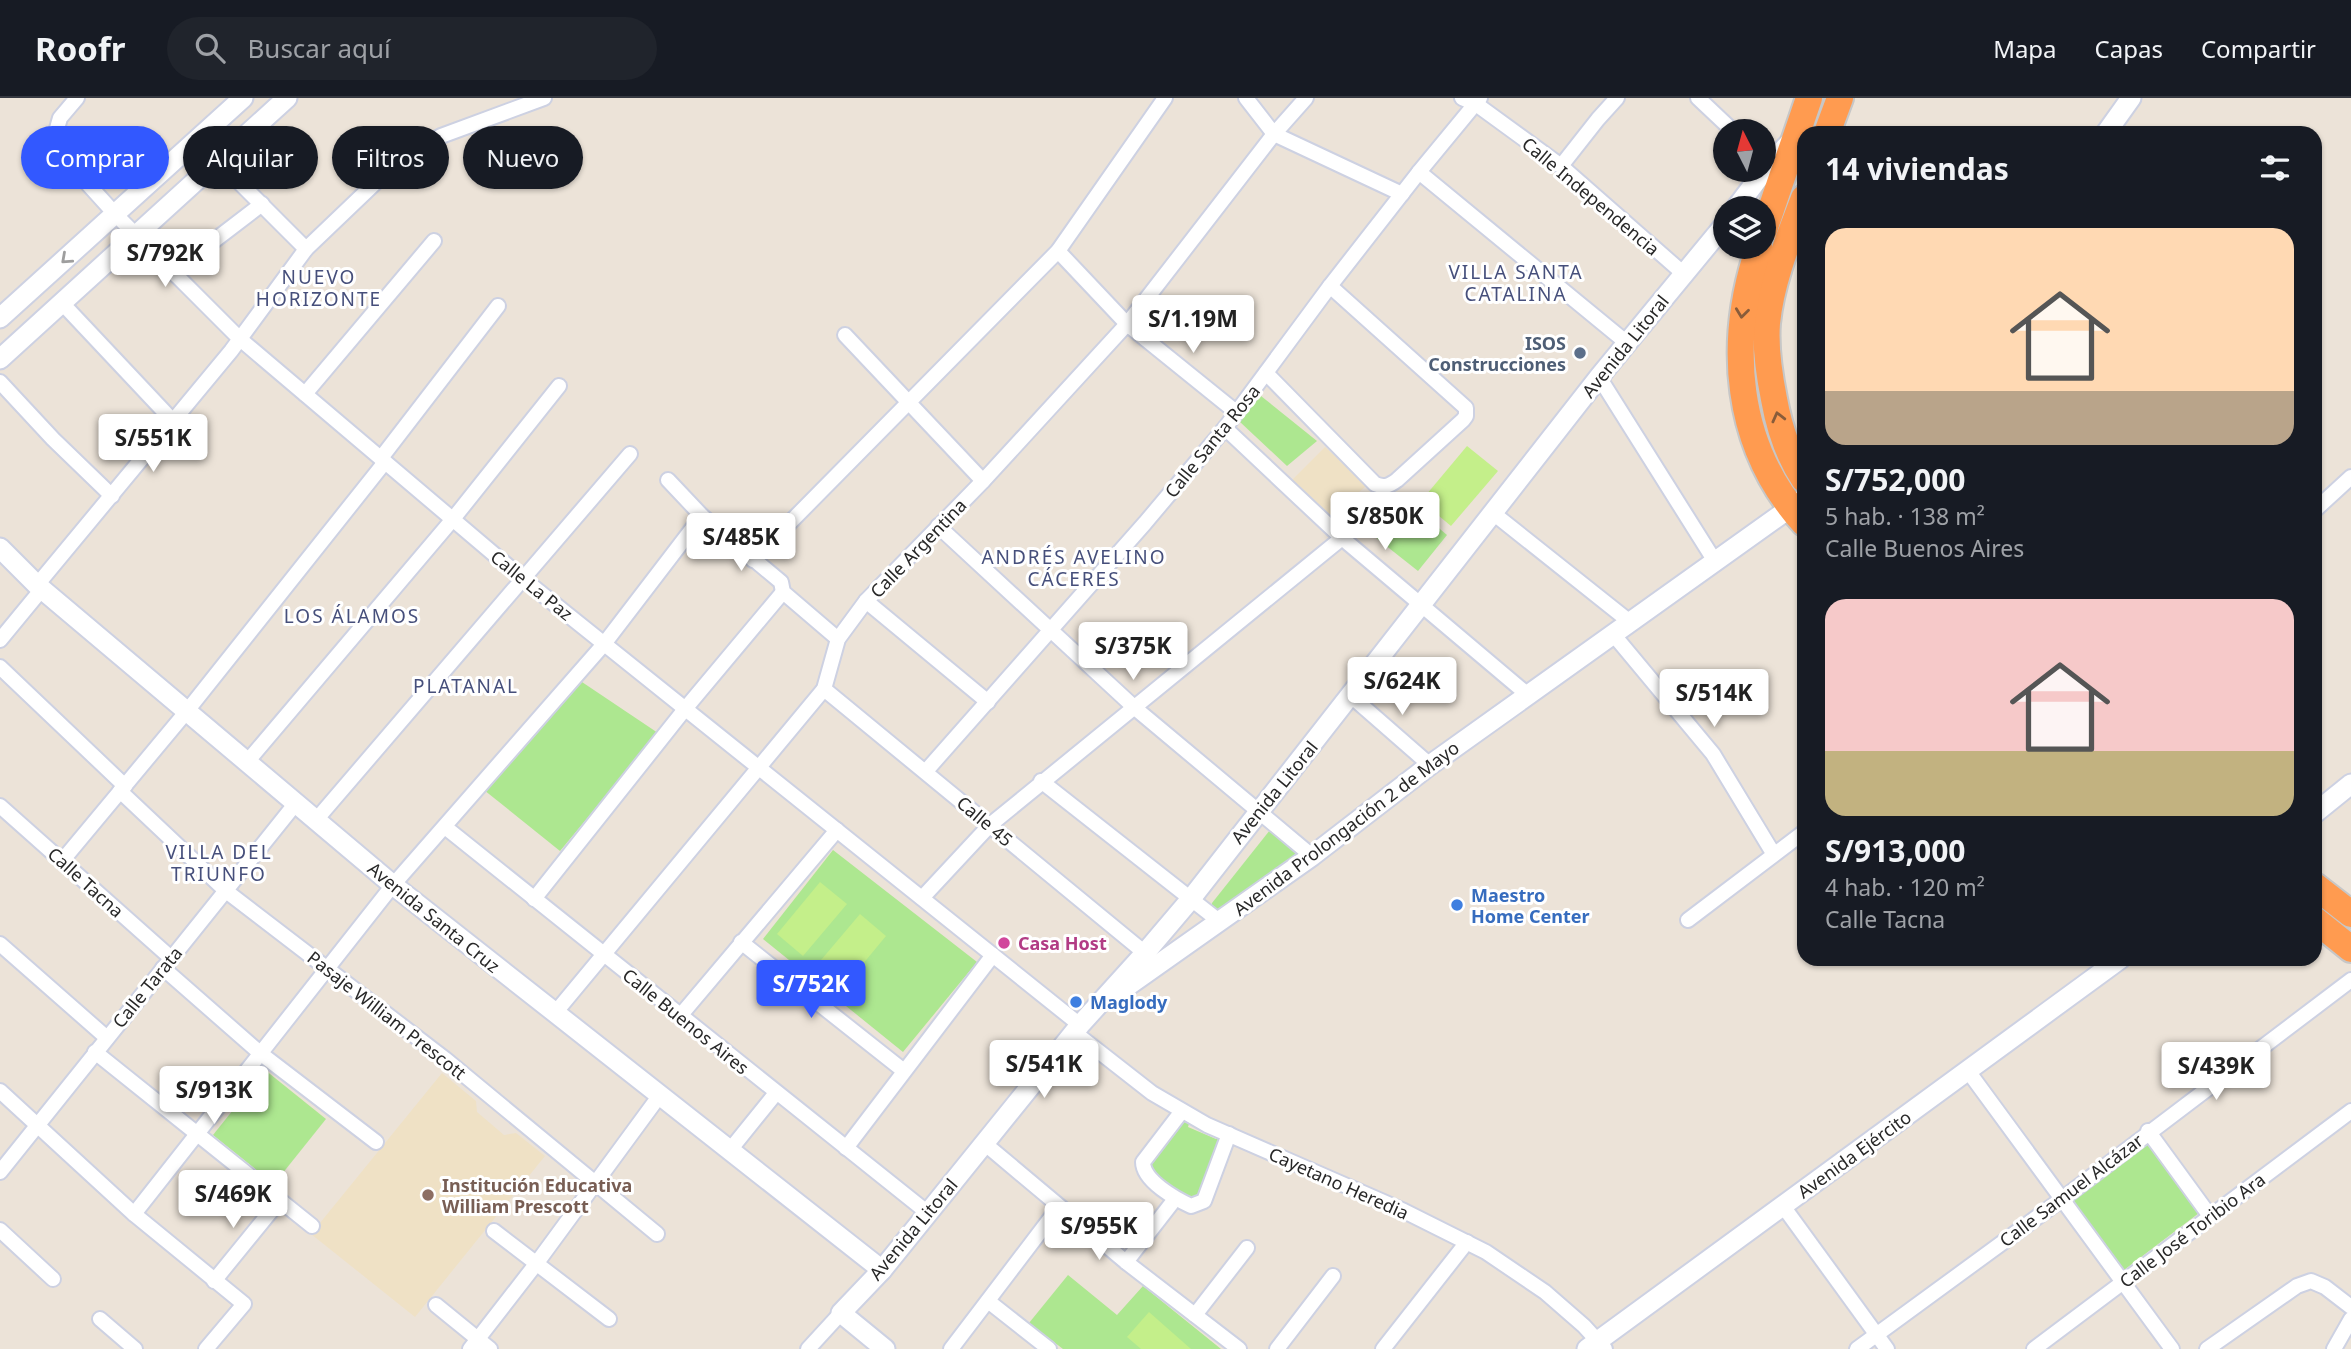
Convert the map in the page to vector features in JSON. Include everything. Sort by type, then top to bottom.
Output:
[{"type":"highway","points":[[1798,126],[1808,98]]},
{"type":"highway","points":[[1830,126],[1840,98]]},
{"type":"highway","points":[[1776,164],[1797,128]]},
{"type":"highway","points":[[1797,218],[1773,294],[1768,322],[1767,355],[1778,421],[1797,469]]},
{"type":"highway","points":[[1755,259],[1744,296],[1740,363],[1752,431],[1762,460],[1776,487],[1797,507]]},
{"type":"highway","points":[[2322,892],[2351,915]]},
{"type":"highway","points":[[2322,926],[2351,949]]},
{"type":"street","name":"Calle La Paz","points":[[77,98],[60,118],[56,132],[58,151],[136,236],[240,339],[522,578],[993,955],[1082,1022]]},
{"type":"street","points":[[0,318],[243,98]]},
{"type":"street","points":[[255,126],[287,98]]},
{"type":"street","points":[[0,640],[39,587],[240,339],[306,249],[396,163],[441,136],[544,98]]},
{"type":"street","points":[[753,560],[1058,251],[1165,98]]},
{"type":"street","points":[[1246,98],[1274,134],[1402,194]]},
{"type":"street","name":"Calle Argentina","points":[[555,1013],[824,689],[838,639],[866,601],[983,481],[1127,324],[1274,134],[1306,98]]},
{"type":"street","name":"Calle Independencia","points":[[1462,98],[1478,101],[1562,166],[1684,274]]},
{"type":"street","points":[[1562,166],[1617,98]]},
{"type":"street","points":[[1698,98],[1720,119]]},
{"type":"street","points":[[2111,126],[2131,98]]},
{"type":"street","name":"Calle Santa Rosa","points":[[926,771],[1145,523],[1225,428],[1419,172],[1478,101]]},
{"type":"street","points":[[1419,172],[1627,343]]},
{"type":"street","points":[[1776,177],[1797,193]]},
{"type":"street","points":[[1747,196],[1761,182]]},
{"type":"street","points":[[0,359],[186,189]]},
{"type":"street","points":[[247,189],[306,249]]},
{"type":"street","points":[[176,275],[215,240],[262,204]]},
{"type":"street","name":"Avenida Litoral","points":[[808,1349],[882,1270],[1082,1022],[1190,900],[1599,377],[1713,239]]},
{"type":"street","points":[[305,394],[434,241]]},
{"type":"street","points":[[1058,251],[1127,324],[1236,412]]},
{"type":"street","points":[[1266,373],[1374,484],[1382,487],[1390,485],[1466,416],[1466,408],[1331,286]]},
{"type":"street","points":[[62,303],[173,421]]},
{"type":"street","points":[[62,861],[187,711],[383,460],[498,306]]},
{"type":"street","points":[[845,335],[983,481]]},
{"type":"street","points":[[1599,377],[1716,563]]},
{"type":"street","points":[[0,382],[53,439],[112,496]]},
{"type":"street","points":[[247,762],[453,519],[559,386]]},
{"type":"street","points":[[1225,428],[1342,538],[1528,695]]},
{"type":"street","points":[[316,820],[630,454]]},
{"type":"street","points":[[2322,504],[2351,477]]},
{"type":"street","points":[[668,480],[702,516],[781,582],[783,592],[838,639]]},
{"type":"street","name":"Avenida Prolongación 2 de Mayo","points":[[1082,1022],[1312,856],[1430,765],[1613,634],[1716,563],[1797,512]]},
{"type":"street","points":[[1493,513],[1630,622]]},
{"type":"street","points":[[134,1214],[393,885],[604,643],[702,516]]},
{"type":"street","points":[[938,526],[1135,708],[1312,856]]},
{"type":"street","points":[[922,898],[990,825],[1041,781],[1135,708],[1342,538]]},
{"type":"street","name":"Avenida Santa Cruz","points":[[0,548],[39,587],[393,885],[882,1270]]},
{"type":"street","points":[[534,899],[685,709],[783,592]]},
{"type":"street","points":[[866,601],[988,702]]},
{"type":"street","points":[[1613,634],[1713,754],[1773,853]]},
{"type":"street","name":"Pasaje William Prescott","points":[[0,667],[226,891],[445,1059],[657,1234]]},
{"type":"street","name":"Calle 45","points":[[824,689],[1145,953]]},
{"type":"street","points":[[1351,696],[1430,765]]},
{"type":"street","points":[[1041,781],[1219,921]]},
{"type":"street","points":[[2322,807],[2351,784]]},
{"type":"street","name":"Calle Tarata","points":[[0,1172],[296,803]]},
{"type":"street","name":"Calle Tacna","points":[[0,806],[62,861],[260,1053],[376,1142]]},
{"type":"street","name":"Calle Buenos Aires","points":[[445,827],[928,1213]]},
{"type":"street","points":[[680,1016],[837,830]]},
{"type":"street","points":[[1688,920],[1797,837]]},
{"type":"street","points":[[741,942],[904,1070]]},
{"type":"street","points":[[0,943],[107,1038]]},
{"type":"street","points":[[846,1148],[993,955]]},
{"type":"street","name":"Avenida Ejército","points":[[1597,1346],[2110,966]]},
{"type":"street","name":"Calle Samuel Alcázar","points":[[1857,1349],[2062,1199],[2148,1131],[2351,980]]},
{"type":"street","name":"Cayetano Heredia","points":[[1082,1022],[1152,1093],[1229,1134],[1405,1211],[1467,1242],[1545,1292],[1597,1346]]},
{"type":"street","points":[[95,1052],[312,1226]]},
{"type":"street","points":[[1968,1071],[2172,1349]]},
{"type":"street","points":[[0,1091],[134,1214],[244,1304],[206,1349]]},
{"type":"street","points":[[730,1150],[776,1093]]},
{"type":"street","points":[[436,1305],[479,1346],[660,1095]]},
{"type":"street","points":[[1182,1111],[1143,1162],[1148,1176],[1175,1199],[1191,1206],[1204,1201],[1229,1134]]},
{"type":"street","name":"Calle José Toribio Ara","points":[[2034,1349],[2351,1111]]},
{"type":"street","points":[[2148,1131],[2210,1216]]},
{"type":"street","points":[[984,1143],[1126,1262],[1239,1349]]},
{"type":"street","points":[[1126,1262],[1175,1199]]},
{"type":"street","points":[[214,1281],[279,1200]]},
{"type":"street","points":[[1783,1206],[1887,1349]]},
{"type":"street","points":[[951,1349],[1059,1207]]},
{"type":"street","points":[[0,1230],[53,1279]]},
{"type":"street","points":[[494,1230],[609,1319]]},
{"type":"street","points":[[1383,1349],[1467,1242]]},
{"type":"street","points":[[1195,1315],[1247,1248]]},
{"type":"street","points":[[1277,1349],[1333,1276]]},
{"type":"street","points":[[2207,1349],[2297,1286],[2311,1281],[2325,1287],[2351,1307]]},
{"type":"street","points":[[988,1301],[1049,1349]]},
{"type":"street","points":[[841,1313],[885,1349]]},
{"type":"street","points":[[2334,1349],[2351,1318]]},
{"type":"street","points":[[100,1319],[135,1349]]},
{"type":"shaded area","points":[[1325,447],[1367,485],[1332,516],[1291,481]]},
{"type":"shaded area","name":"Institución Educativa William Prescott","points":[[442,1073],[476,1101],[477,1112],[504,1135],[516,1133],[545,1156],[415,1317],[311,1234]]},
{"type":"green space","points":[[1261,396],[1317,441],[1287,466],[1239,421]]},
{"type":"green space","points":[[1467,446],[1498,471],[1451,526],[1421,501]]},
{"type":"green space","points":[[1388,494],[1399,494],[1447,535],[1418,571],[1356,522]]},
{"type":"green space","points":[[579,680],[658,733],[560,851],[484,790]]},
{"type":"green space","points":[[1275,828],[1297,847],[1297,854],[1221,910],[1215,911],[1212,903],[1270,830]]},
{"type":"green space","points":[[833,850],[977,962],[903,1052],[763,939]]},
{"type":"green space","points":[[820,882],[847,904],[803,956],[777,934]]},
{"type":"green space","points":[[860,914],[886,936],[843,988],[816,966]]},
{"type":"green space","points":[[265,1070],[326,1119],[274,1184],[213,1135]]},
{"type":"green space","points":[[1184,1122],[1189,1124],[1188,1127],[1222,1139],[1200,1198],[1189,1199],[1154,1172],[1151,1165]]},
{"type":"green space","points":[[2147,1140],[2199,1213],[2124,1270],[2070,1200]]},
{"type":"green space","points":[[1068,1275],[1117,1315],[1143,1286],[1221,1349],[1063,1349],[1029,1323]]},
{"type":"green space","points":[[1149,1312],[1191,1349],[1141,1349],[1127,1337]]},
{"type":"place","name":"ISOS Construcciones","points":[[1580,353]]},
{"type":"place","name":"Maestro Home Center","points":[[1457,905]]},
{"type":"place","name":"Casa Host","points":[[1004,943]]},
{"type":"place","name":"Maglody","points":[[1076,1002]]},
{"type":"place","name":"Institución Educativa William Prescott","points":[[428,1195]]},
{"type":"district","name":"VILLA SANTA CATALINA","points":[[1516,283]]},
{"type":"district","name":"NUEVO HORIZONTE","points":[[319,288]]},
{"type":"district","name":"ANDRÉS AVELINO CÁCERES","points":[[1074,568]]},
{"type":"district","name":"LOS ÁLAMOS","points":[[352,616]]},
{"type":"district","name":"PLATANAL","points":[[466,686]]},
{"type":"district","name":"VILLA DEL TRIUNFO","points":[[219,863]]}]
